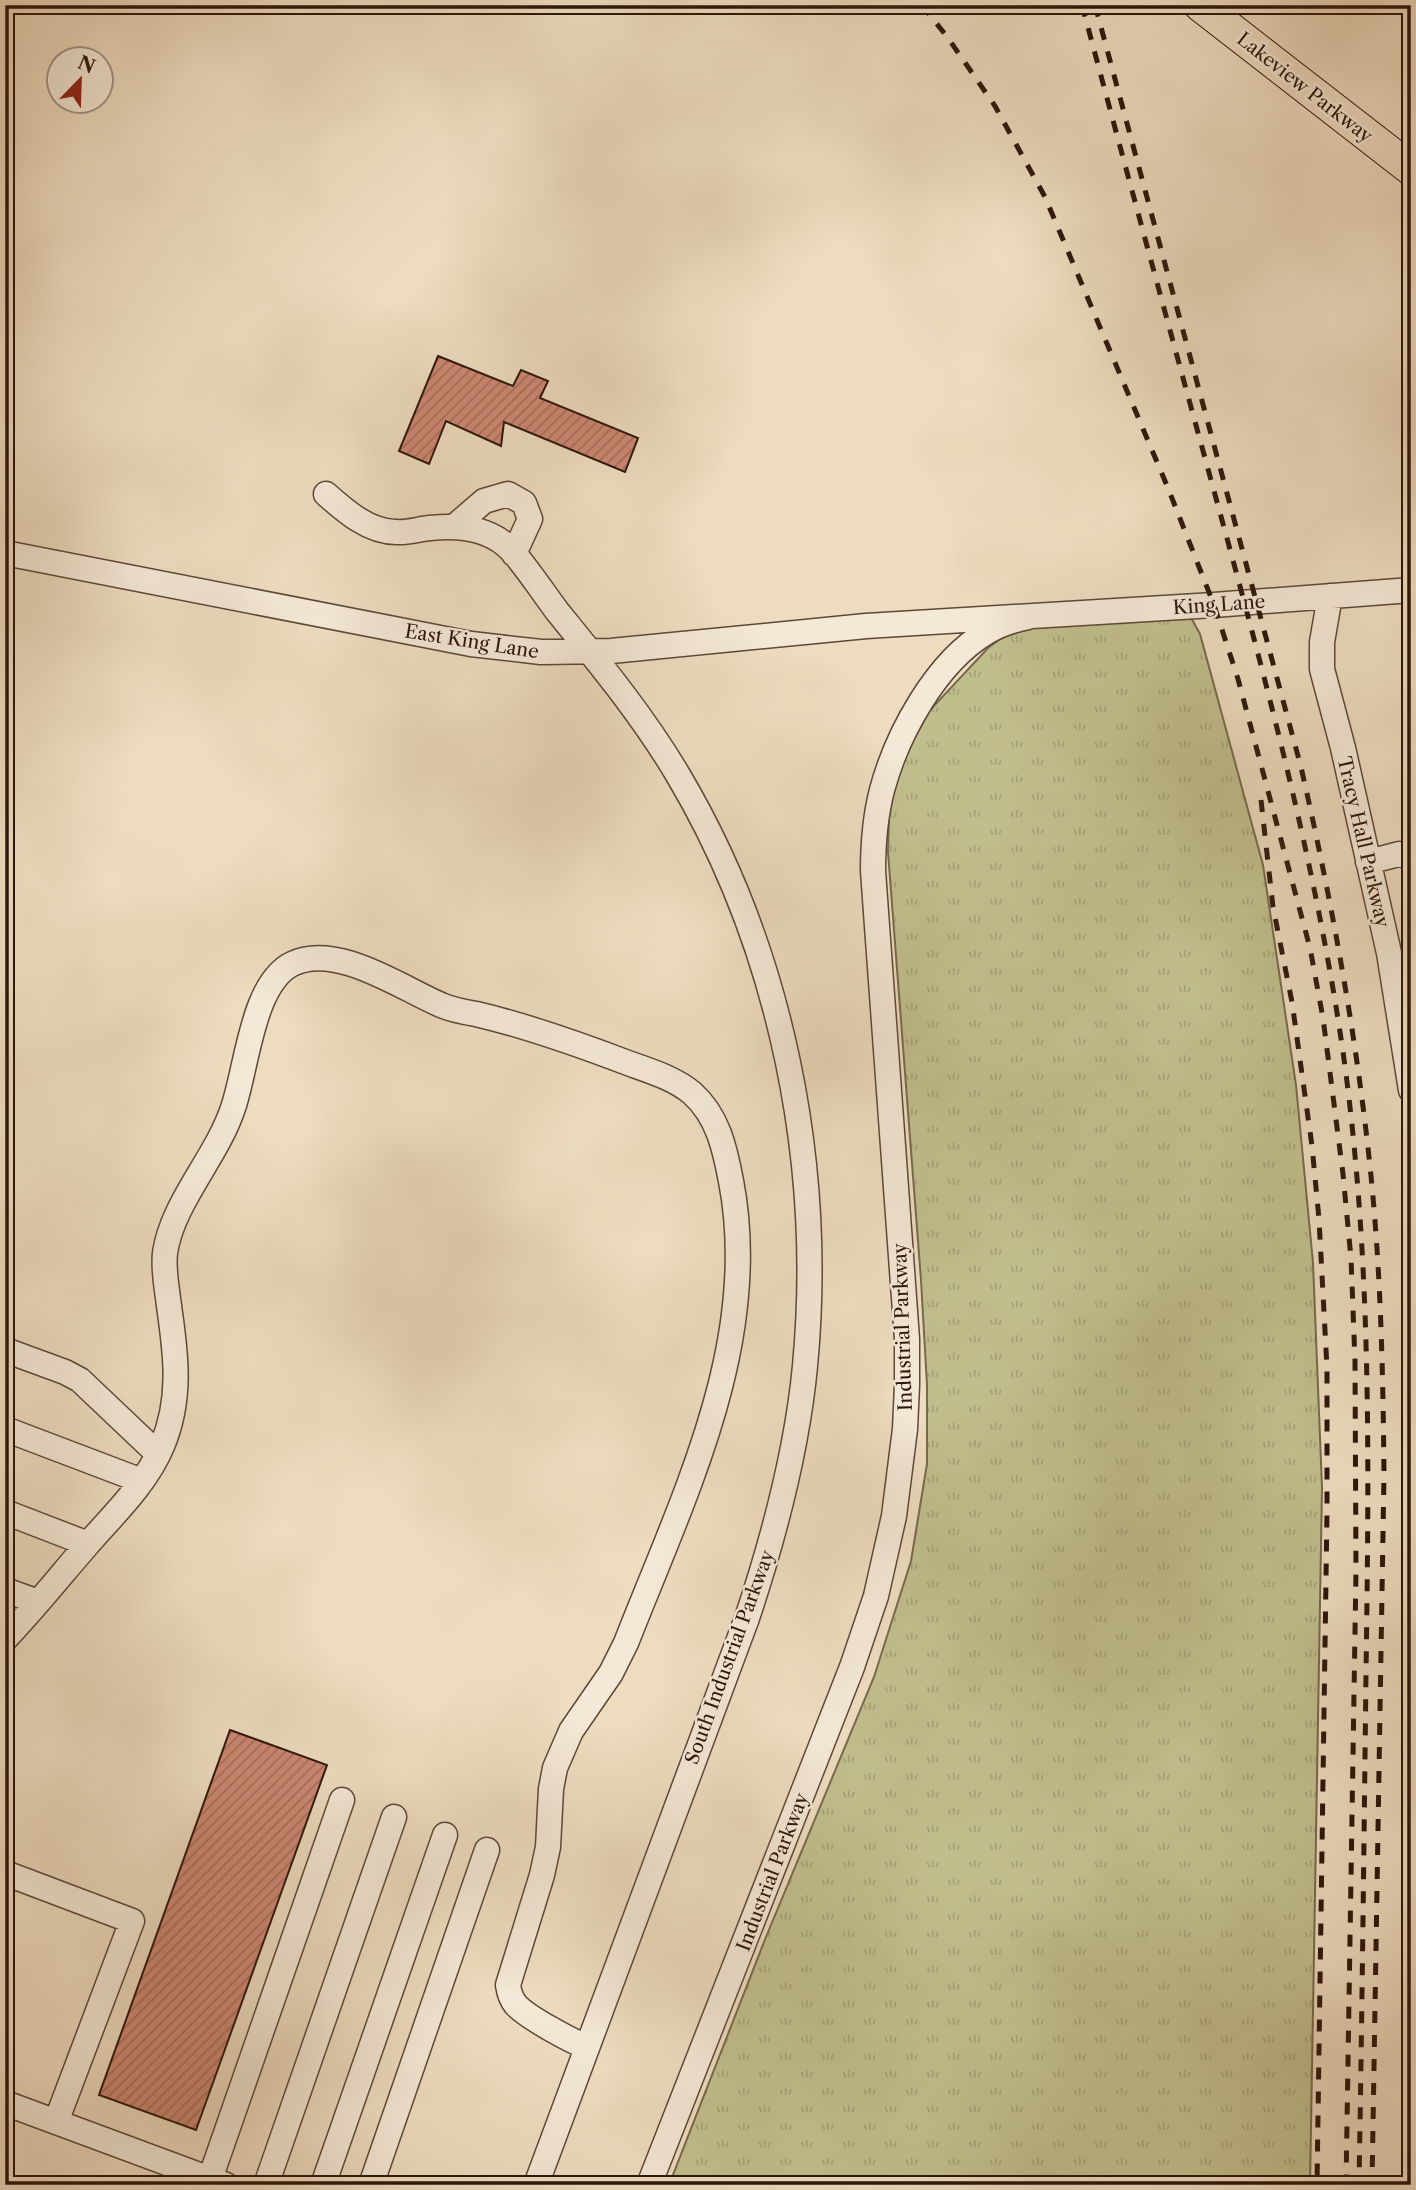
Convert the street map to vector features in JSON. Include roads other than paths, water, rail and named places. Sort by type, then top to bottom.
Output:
[{"type":"main road","name":"Lakeview Parkway","points":[[1200,5],[1411,169]]},
{"type":"street","points":[[326,494],[349,516],[395,533],[455,526],[484,501],[508,495],[524,503],[530,519],[514,554]]},
{"type":"street","name":"South Industrial Parkway","points":[[455,526],[491,536],[514,554],[592,652],[663,750],[698,810],[734,890],[757,950],[781,1031],[795,1100],[805,1174],[808,1320],[800,1403],[786,1476],[761,1577],[536,2185]]},
{"type":"street","name":"East King Lane","points":[[5,553],[471,644],[541,652],[592,652],[866,626],[1028,617]]},
{"type":"street","name":"King Lane","points":[[1028,617],[1411,590]]},
{"type":"street","name":"Tracy Hall Parkway","points":[[1330,596],[1322,642],[1322,669],[1343,748],[1389,953],[1403,990],[1411,1090]]},
{"type":"street","name":"Industrial Parkway","points":[[649,2185],[852,1667],[876,1595],[894,1516],[905,1429],[907,1339],[873,871],[873,844],[881,792],[894,754],[911,719],[940,676],[957,656],[978,638],[1002,625],[1028,617]]},
{"type":"street","points":[[1368,862],[1399,854],[1411,857]]},
{"type":"street","points":[[5,1639],[142,1481],[158,1454],[169,1427],[176,1390],[176,1351],[164,1269],[167,1244],[174,1220],[215,1149],[232,1112],[265,991],[270,982],[286,967],[297,961],[321,958],[365,969],[452,1009],[571,1042],[667,1077],[686,1088],[712,1116],[722,1142],[735,1200],[738,1287],[735,1315],[722,1380],[701,1451],[626,1643],[611,1673],[562,1748],[551,1789],[549,1838],[542,1875],[508,1984],[512,1999],[520,2009],[587,2048]]},
{"type":"street","points":[[5,1350],[80,1380],[158,1454]]},
{"type":"street","points":[[5,1429],[142,1481]]},
{"type":"street","points":[[5,1512],[89,1544]]},
{"type":"street","points":[[5,1590],[38,1602]]},
{"type":"street","points":[[5,2103],[218,2182],[342,1800]]},
{"type":"street","points":[[266,2185],[394,1817]]},
{"type":"street","points":[[323,2185],[445,1835]]},
{"type":"street","points":[[371,2185],[487,1850]]},
{"type":"street","points":[[5,1873],[132,1921],[56,2122]]},
{"type":"railway","points":[[922,5],[995,106],[1045,197],[1168,488],[1214,605],[1238,679],[1310,948],[1323,1018],[1343,1174],[1351,1258],[1355,1361],[1356,1571],[1346,2185]]},
{"type":"railway","points":[[1082,5],[1275,718],[1320,918],[1343,1052],[1364,1284],[1368,1439],[1359,2185]]},
{"type":"railway","points":[[1095,5],[1301,767],[1323,869],[1359,1073],[1379,1288],[1384,1474],[1372,2185]]},
{"type":"railway","points":[[1261,800],[1273,907],[1292,1002],[1312,1146],[1327,1368],[1317,2185]]}]
